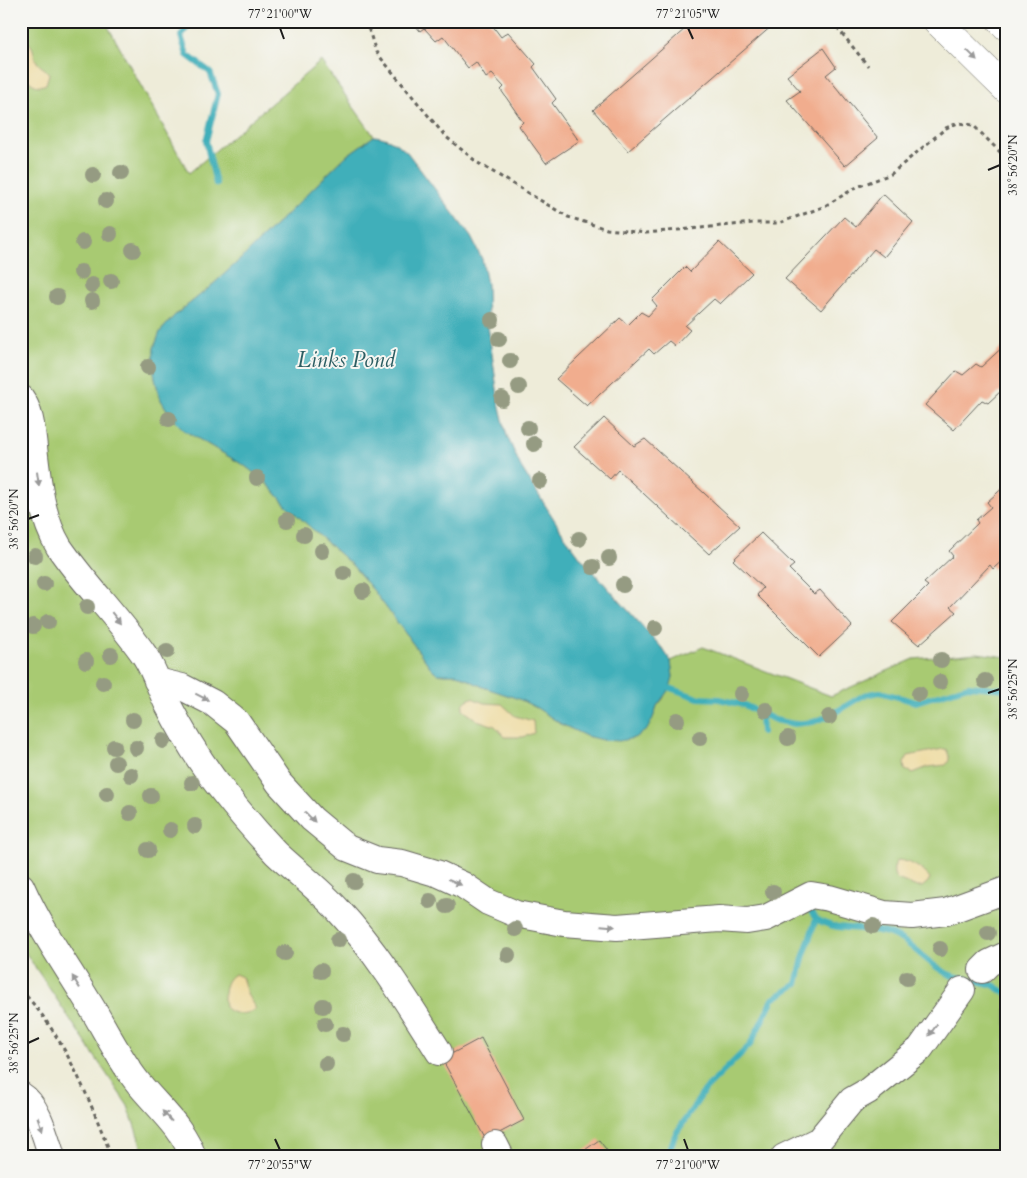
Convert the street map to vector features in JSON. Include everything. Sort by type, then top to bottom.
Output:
[{"type":"main road","points":[[938,21],[1006,90]]},
{"type":"main road","points":[[1001,21],[1006,26]]},
{"type":"lane","points":[[21,398],[26,405],[31,424],[41,498],[49,525],[72,566],[146,658],[198,759],[252,827],[277,854],[336,908],[353,927],[439,1052]]},
{"type":"lane","points":[[157,681],[182,687],[206,699],[237,722],[279,782],[312,819],[347,848],[377,860],[402,863],[439,874],[463,885],[488,902],[516,914],[564,922],[617,927],[719,919],[747,921],[766,918],[811,895],[829,898],[884,914],[912,916],[946,912],[1006,890]]},
{"type":"lane","points":[[21,886],[48,937],[118,1054],[136,1081],[179,1130],[189,1144],[192,1157]]},
{"type":"lane","points":[[982,970],[989,963],[1006,955]]},
{"type":"lane","points":[[784,1157],[819,1140],[852,1100],[868,1091],[920,1048],[962,990]]},
{"type":"lane","points":[[21,1095],[26,1098],[36,1114],[52,1157]]},
{"type":"path","points":[[366,21],[376,52],[446,136],[478,163],[568,217],[607,228],[646,233],[754,223],[779,223],[823,207],[857,187],[891,174],[946,128],[958,123],[973,124],[1006,158]]},
{"type":"path","points":[[832,21],[868,66]]},
{"type":"path","points":[[21,990],[49,1025],[75,1069],[112,1157]]},
{"type":"green space","points":[[21,21],[105,21],[189,173],[321,61],[374,136],[346,156],[243,257],[174,316],[160,332],[154,348],[153,366],[161,400],[172,418],[185,431],[245,466],[267,483],[287,506],[353,566],[431,668],[438,674],[457,674],[483,687],[519,699],[561,724],[586,736],[603,740],[653,718],[657,706],[663,699],[673,677],[671,661],[703,647],[831,696],[914,659],[977,653],[1006,657],[1006,1157],[145,1157],[128,1106],[21,946]]},
{"type":"sand","points":[[25,40],[32,48],[37,62],[49,74],[46,84],[42,86],[32,84],[21,75],[21,42]]},
{"type":"sand","points":[[472,698],[484,703],[502,704],[515,716],[533,721],[534,733],[523,737],[505,737],[495,726],[477,720],[463,710],[465,702]]},
{"type":"sand","points":[[946,749],[949,755],[949,761],[946,765],[928,767],[913,773],[905,770],[904,763],[908,756]]},
{"type":"sand","points":[[898,860],[911,863],[920,868],[930,878],[928,882],[922,887],[917,887],[897,879],[894,875],[894,870]]},
{"type":"sand","points":[[235,974],[242,977],[248,996],[256,1009],[244,1013],[236,1013],[225,1007],[224,993],[226,984],[231,976]]},
{"type":"water","name":"Links Pond","points":[[374,136],[392,141],[407,152],[471,237],[482,259],[487,284],[488,326],[499,403],[507,436],[521,467],[564,535],[581,558],[662,648],[671,661],[673,677],[670,688],[657,706],[647,730],[634,738],[619,741],[586,736],[561,724],[519,699],[483,687],[457,674],[438,674],[431,668],[353,566],[287,506],[267,483],[245,466],[185,431],[172,418],[161,400],[153,366],[154,348],[160,332],[174,316],[243,257],[346,156]]},
{"type":"building","points":[[412,21],[489,21],[501,37],[508,32],[536,64],[533,67],[556,99],[552,103],[579,141],[546,163],[519,126],[523,122],[501,90],[504,87],[492,74],[486,78],[476,62],[468,68],[443,36],[436,41],[424,28],[420,31]]},
{"type":"building","points":[[694,21],[770,21],[773,25],[628,151],[593,110]]},
{"type":"building","points":[[823,48],[836,67],[826,75],[878,138],[845,166],[787,100],[800,91],[787,76]]},
{"type":"building","points":[[883,194],[913,222],[884,257],[874,249],[821,310],[785,279],[844,217],[856,227]]},
{"type":"building","points":[[719,242],[752,273],[720,304],[714,299],[685,326],[690,330],[675,346],[669,341],[654,354],[649,349],[587,406],[556,379],[620,318],[628,325],[641,312],[648,316],[657,306],[652,300],[685,267],[690,272]]},
{"type":"building","points":[[1006,344],[1006,393],[1001,391],[988,403],[982,400],[954,430],[925,405],[956,371],[963,375],[976,364],[981,367]]},
{"type":"building","points":[[604,418],[634,446],[645,439],[740,526],[709,554],[618,470],[610,479],[574,447]]},
{"type":"building","points":[[1006,485],[1006,557],[993,569],[990,565],[950,607],[956,612],[919,645],[892,622],[928,586],[924,583],[953,556],[949,551],[978,523],[976,520],[991,507],[987,502]]},
{"type":"building","points":[[761,533],[794,565],[789,569],[814,594],[820,590],[852,626],[819,657],[757,595],[763,588],[733,560]]},
{"type":"building","points":[[481,1038],[524,1120],[486,1140],[442,1059]]},
{"type":"building","points":[[599,1140],[612,1157],[575,1157]]},
{"type":"waterway","points":[[191,21],[181,36],[187,55],[210,72],[218,94],[206,141],[216,184]]},
{"type":"waterway","points":[[670,688],[698,698],[719,699],[744,705],[775,720],[794,724],[813,722],[829,716],[864,695],[880,692],[916,702],[968,686],[1006,689]]},
{"type":"waterway","points":[[761,714],[762,732]]},
{"type":"waterway","points":[[809,908],[817,919],[832,926],[878,931],[899,938],[948,974],[993,985],[1006,993]]},
{"type":"waterway","points":[[667,1157],[675,1135],[705,1090],[750,1045],[773,999],[797,984],[803,958],[816,919]]}]
